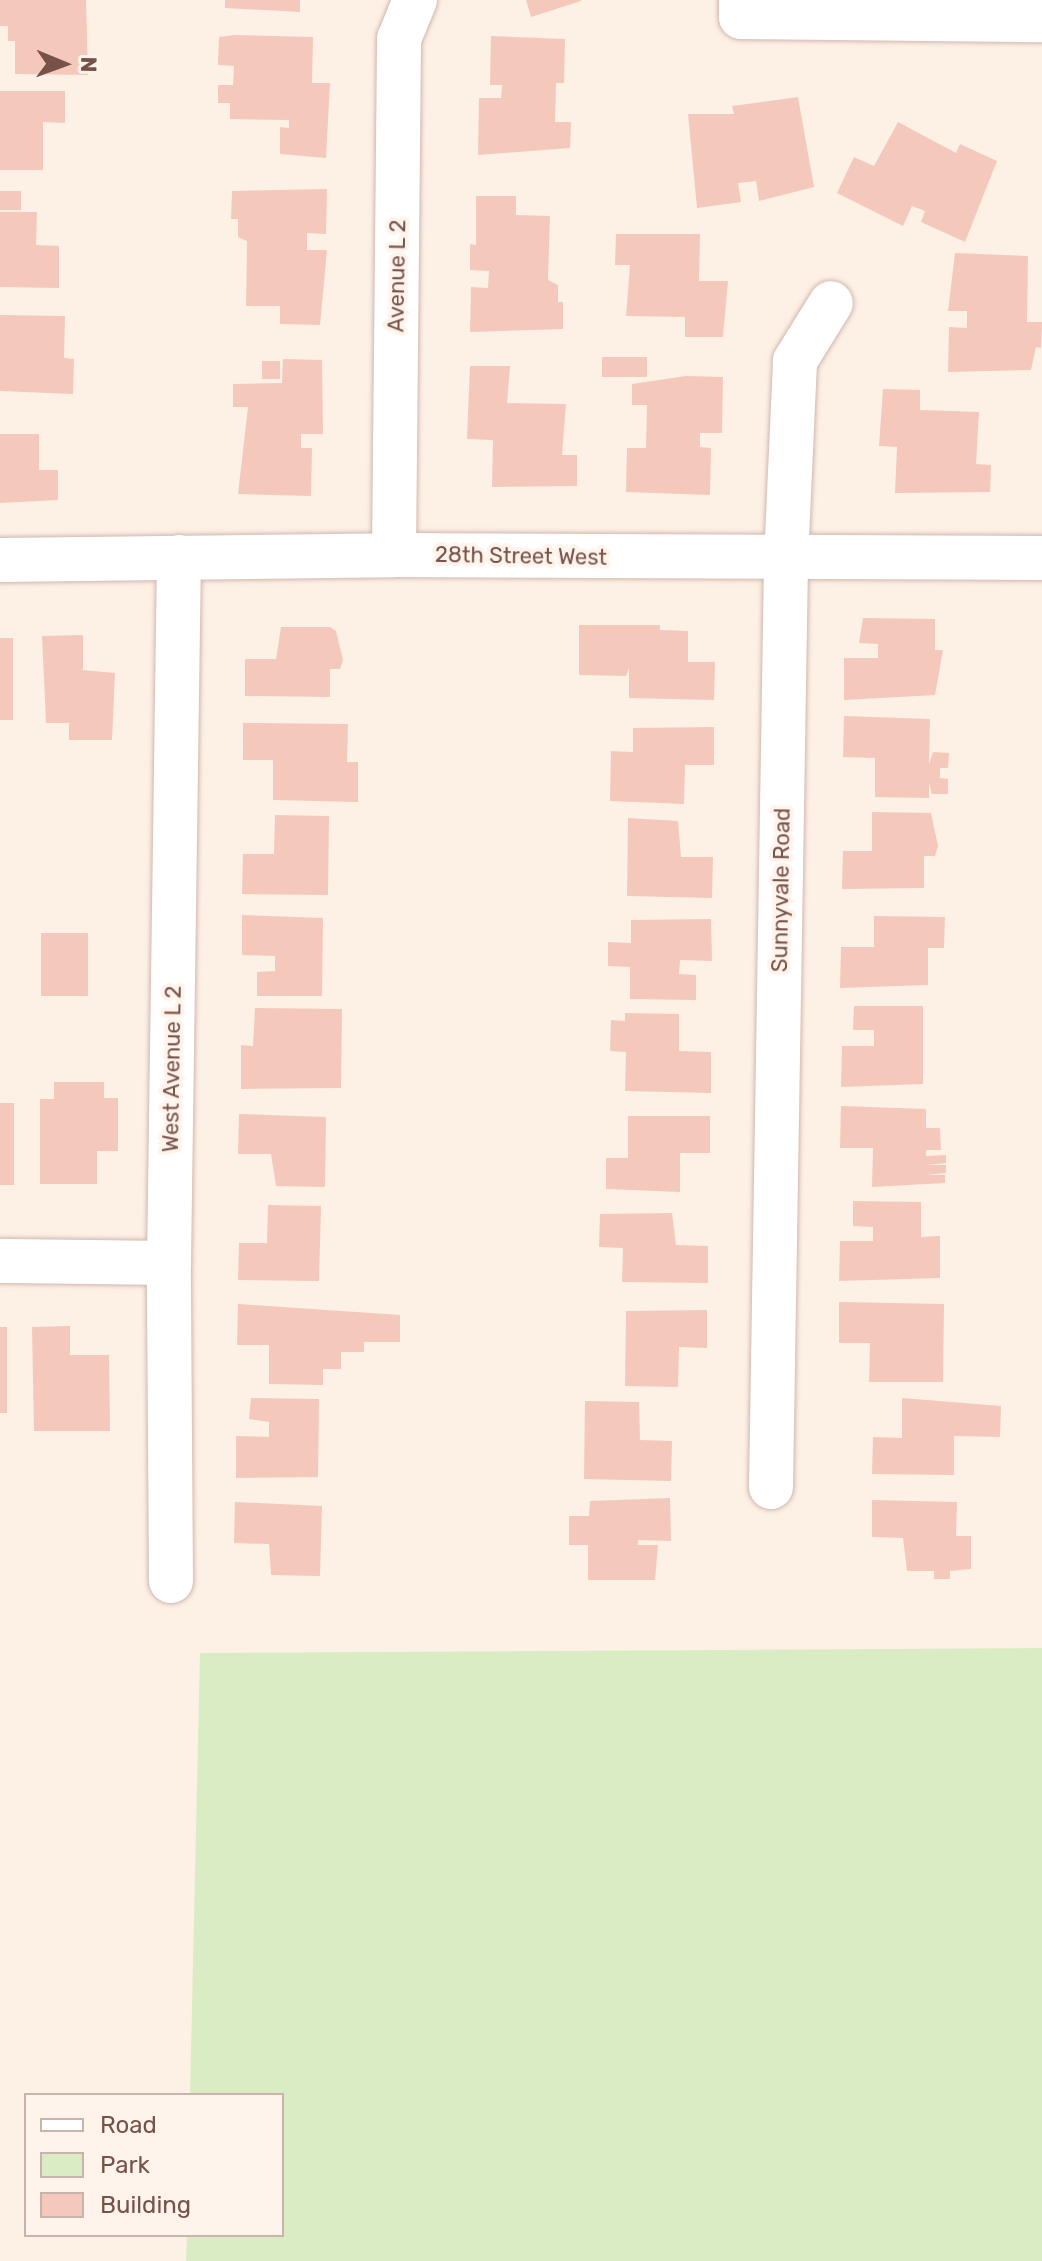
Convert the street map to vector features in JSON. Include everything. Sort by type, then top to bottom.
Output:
[{"type":"street","name":"Avenue L 2","points":[[394,555],[399,39],[415,0]]},
{"type":"street","points":[[741,0],[741,17],[1042,20]]},
{"type":"street","name":"Sunnyvale Road","points":[[771,1487],[786,560],[795,361],[831,303]]},
{"type":"street","name":"28th Street West","points":[[0,560],[394,555],[786,560],[1042,558]]},
{"type":"street","name":"West Avenue L 2","points":[[171,1581],[169,1263],[179,557]]},
{"type":"street","points":[[0,1261],[169,1263]]},
{"type":"green space","points":[[1042,1648],[1042,2261],[186,2261],[187,2237],[284,2237],[284,2093],[190,2093],[200,1653]]},
{"type":"building","points":[[0,0],[86,0],[88,75],[15,74],[15,41],[8,41],[8,26],[0,26]]},
{"type":"building","points":[[225,0],[300,0],[300,12],[225,8]]},
{"type":"building","points":[[526,0],[581,0],[581,1],[531,17]]},
{"type":"building","points":[[491,36],[565,39],[564,83],[556,83],[555,122],[571,122],[570,148],[478,155],[479,98],[501,98],[502,85],[490,85]]},
{"type":"building","points":[[219,37],[313,37],[312,83],[330,83],[326,158],[280,154],[280,127],[289,128],[289,120],[230,119],[230,103],[218,103],[218,85],[233,85],[234,66],[218,65]]},
{"type":"building","points":[[0,91],[65,91],[65,123],[43,122],[43,170],[0,170]]},
{"type":"building","points":[[798,97],[814,187],[759,201],[756,181],[738,183],[741,202],[697,208],[688,114],[734,114],[732,106]]},
{"type":"building","points":[[898,122],[956,153],[960,144],[997,161],[965,242],[921,222],[925,211],[912,206],[903,226],[837,193],[854,157],[874,166]]},
{"type":"building","points":[[327,189],[326,234],[307,233],[307,250],[327,250],[320,325],[280,324],[280,306],[246,306],[247,241],[238,237],[238,219],[231,219],[232,191]]},
{"type":"building","points":[[0,191],[21,191],[21,210],[0,210]]},
{"type":"building","points":[[476,196],[516,196],[516,215],[550,216],[548,280],[558,285],[558,302],[563,302],[563,329],[470,332],[471,287],[488,288],[489,271],[470,270],[470,244],[476,245]]},
{"type":"building","points":[[0,212],[37,212],[36,245],[59,246],[59,288],[0,287]]},
{"type":"building","points":[[616,234],[700,234],[699,281],[728,281],[723,337],[685,337],[685,317],[626,316],[630,265],[615,265]]},
{"type":"building","points":[[955,253],[1028,256],[1027,322],[1042,322],[1041,348],[1036,347],[1031,370],[948,372],[949,327],[967,328],[967,311],[948,311]]},
{"type":"building","points":[[0,315],[65,316],[64,358],[74,359],[73,394],[0,391]]},
{"type":"building","points":[[602,357],[647,357],[647,377],[602,377]]},
{"type":"building","points":[[283,359],[322,360],[323,434],[301,434],[301,448],[312,448],[311,496],[238,494],[248,407],[233,407],[233,384],[282,383]]},
{"type":"building","points":[[262,361],[280,361],[280,379],[262,379]]},
{"type":"building","points":[[470,366],[510,366],[507,403],[566,404],[562,455],[577,455],[577,486],[492,487],[493,440],[467,439]]},
{"type":"building","points":[[686,376],[723,377],[722,433],[700,433],[700,447],[711,448],[710,495],[626,492],[627,448],[646,448],[647,405],[632,405],[632,384]]},
{"type":"building","points":[[883,389],[920,390],[920,410],[979,412],[976,464],[991,465],[990,492],[895,493],[897,447],[879,446]]},
{"type":"building","points":[[0,434],[39,434],[39,470],[58,470],[58,500],[0,503]]},
{"type":"building","points":[[863,618],[935,619],[935,650],[943,650],[935,695],[844,700],[844,658],[878,658],[878,644],[859,643]]},
{"type":"building","points":[[579,625],[660,625],[660,630],[688,631],[688,662],[715,662],[714,700],[629,698],[629,668],[626,676],[579,675]]},
{"type":"building","points":[[281,627],[330,627],[336,631],[343,660],[340,669],[330,669],[330,697],[245,696],[245,659],[276,659]]},
{"type":"building","points":[[83,635],[83,670],[115,673],[112,740],[69,740],[69,723],[46,723],[42,636]]},
{"type":"building","points":[[0,638],[13,638],[13,720],[0,720]]},
{"type":"building","points":[[844,716],[930,719],[929,764],[933,752],[949,753],[948,768],[940,768],[940,778],[948,779],[948,794],[932,794],[929,782],[929,798],[875,797],[875,758],[843,757]]},
{"type":"building","points":[[243,723],[348,724],[347,762],[358,762],[358,802],[273,800],[273,760],[243,760]]},
{"type":"building","points":[[714,727],[714,765],[685,765],[684,804],[610,801],[611,751],[633,752],[633,728]]},
{"type":"building","points":[[872,812],[931,813],[938,846],[935,856],[924,856],[924,888],[842,889],[843,851],[872,851]]},
{"type":"building","points":[[275,815],[329,816],[328,895],[242,894],[243,854],[274,854]]},
{"type":"building","points":[[628,818],[678,821],[681,857],[713,857],[712,898],[627,896]]},
{"type":"building","points":[[242,915],[323,918],[322,996],[257,996],[257,972],[275,971],[275,956],[242,955]]},
{"type":"building","points":[[874,916],[945,917],[944,948],[928,948],[928,985],[840,988],[841,947],[874,947]]},
{"type":"building","points":[[711,919],[712,961],[680,960],[679,974],[696,975],[696,1000],[630,999],[630,967],[608,966],[608,942],[631,943],[631,920]]},
{"type":"building","points":[[41,933],[88,933],[88,996],[41,996]]},
{"type":"building","points":[[854,1006],[923,1006],[923,1084],[841,1087],[842,1046],[874,1046],[874,1030],[853,1030]]},
{"type":"building","points":[[255,1008],[342,1009],[341,1088],[241,1089],[241,1045],[253,1046]]},
{"type":"building","points":[[625,1013],[679,1014],[679,1051],[711,1052],[711,1093],[625,1091],[626,1052],[610,1051],[611,1020],[625,1021]]},
{"type":"building","points":[[54,1082],[104,1082],[104,1098],[118,1098],[118,1151],[97,1151],[97,1184],[40,1184],[40,1099],[54,1099]]},
{"type":"building","points":[[0,1103],[14,1103],[14,1185],[0,1185]]},
{"type":"building","points":[[841,1106],[926,1109],[926,1128],[940,1128],[941,1150],[926,1150],[926,1156],[946,1155],[946,1163],[926,1165],[946,1165],[946,1173],[926,1175],[945,1175],[945,1183],[872,1187],[873,1148],[840,1148]]},
{"type":"building","points":[[239,1114],[326,1117],[325,1187],[276,1186],[271,1154],[238,1154]]},
{"type":"building","points":[[628,1116],[710,1116],[710,1153],[680,1153],[680,1192],[606,1189],[606,1158],[628,1158]]},
{"type":"building","points":[[853,1201],[921,1202],[921,1237],[940,1236],[940,1278],[839,1281],[840,1241],[873,1241],[873,1227],[853,1226]]},
{"type":"building","points":[[268,1205],[321,1206],[319,1281],[238,1280],[239,1243],[267,1243]]},
{"type":"building","points":[[672,1213],[676,1245],[708,1246],[708,1283],[622,1282],[623,1248],[599,1247],[600,1214]]},
{"type":"building","points":[[839,1302],[944,1304],[943,1382],[869,1382],[870,1343],[839,1343]]},
{"type":"building","points":[[238,1304],[400,1315],[400,1342],[364,1342],[364,1352],[341,1352],[341,1369],[323,1369],[323,1385],[269,1384],[269,1345],[237,1345]]},
{"type":"building","points":[[707,1310],[707,1348],[679,1347],[678,1387],[625,1386],[626,1311]]},
{"type":"building","points":[[70,1326],[70,1355],[109,1355],[110,1431],[34,1431],[32,1327]]},
{"type":"building","points":[[0,1327],[7,1327],[7,1413],[0,1413]]},
{"type":"building","points":[[251,1398],[319,1399],[318,1477],[236,1478],[236,1436],[269,1437],[269,1422],[249,1419]]},
{"type":"building","points":[[902,1398],[1001,1406],[1000,1437],[954,1436],[954,1475],[872,1474],[873,1437],[902,1438]]},
{"type":"building","points":[[585,1401],[639,1402],[640,1440],[672,1441],[671,1481],[584,1479]]},
{"type":"building","points":[[670,1498],[671,1541],[638,1540],[638,1545],[658,1545],[655,1580],[588,1580],[588,1545],[569,1545],[569,1516],[589,1516],[590,1501]]},
{"type":"building","points":[[872,1500],[957,1502],[956,1536],[971,1536],[971,1569],[950,1571],[950,1579],[934,1579],[934,1571],[907,1571],[903,1538],[872,1537]]},
{"type":"building","points":[[235,1502],[322,1506],[320,1576],[271,1575],[269,1544],[234,1543]]}]
